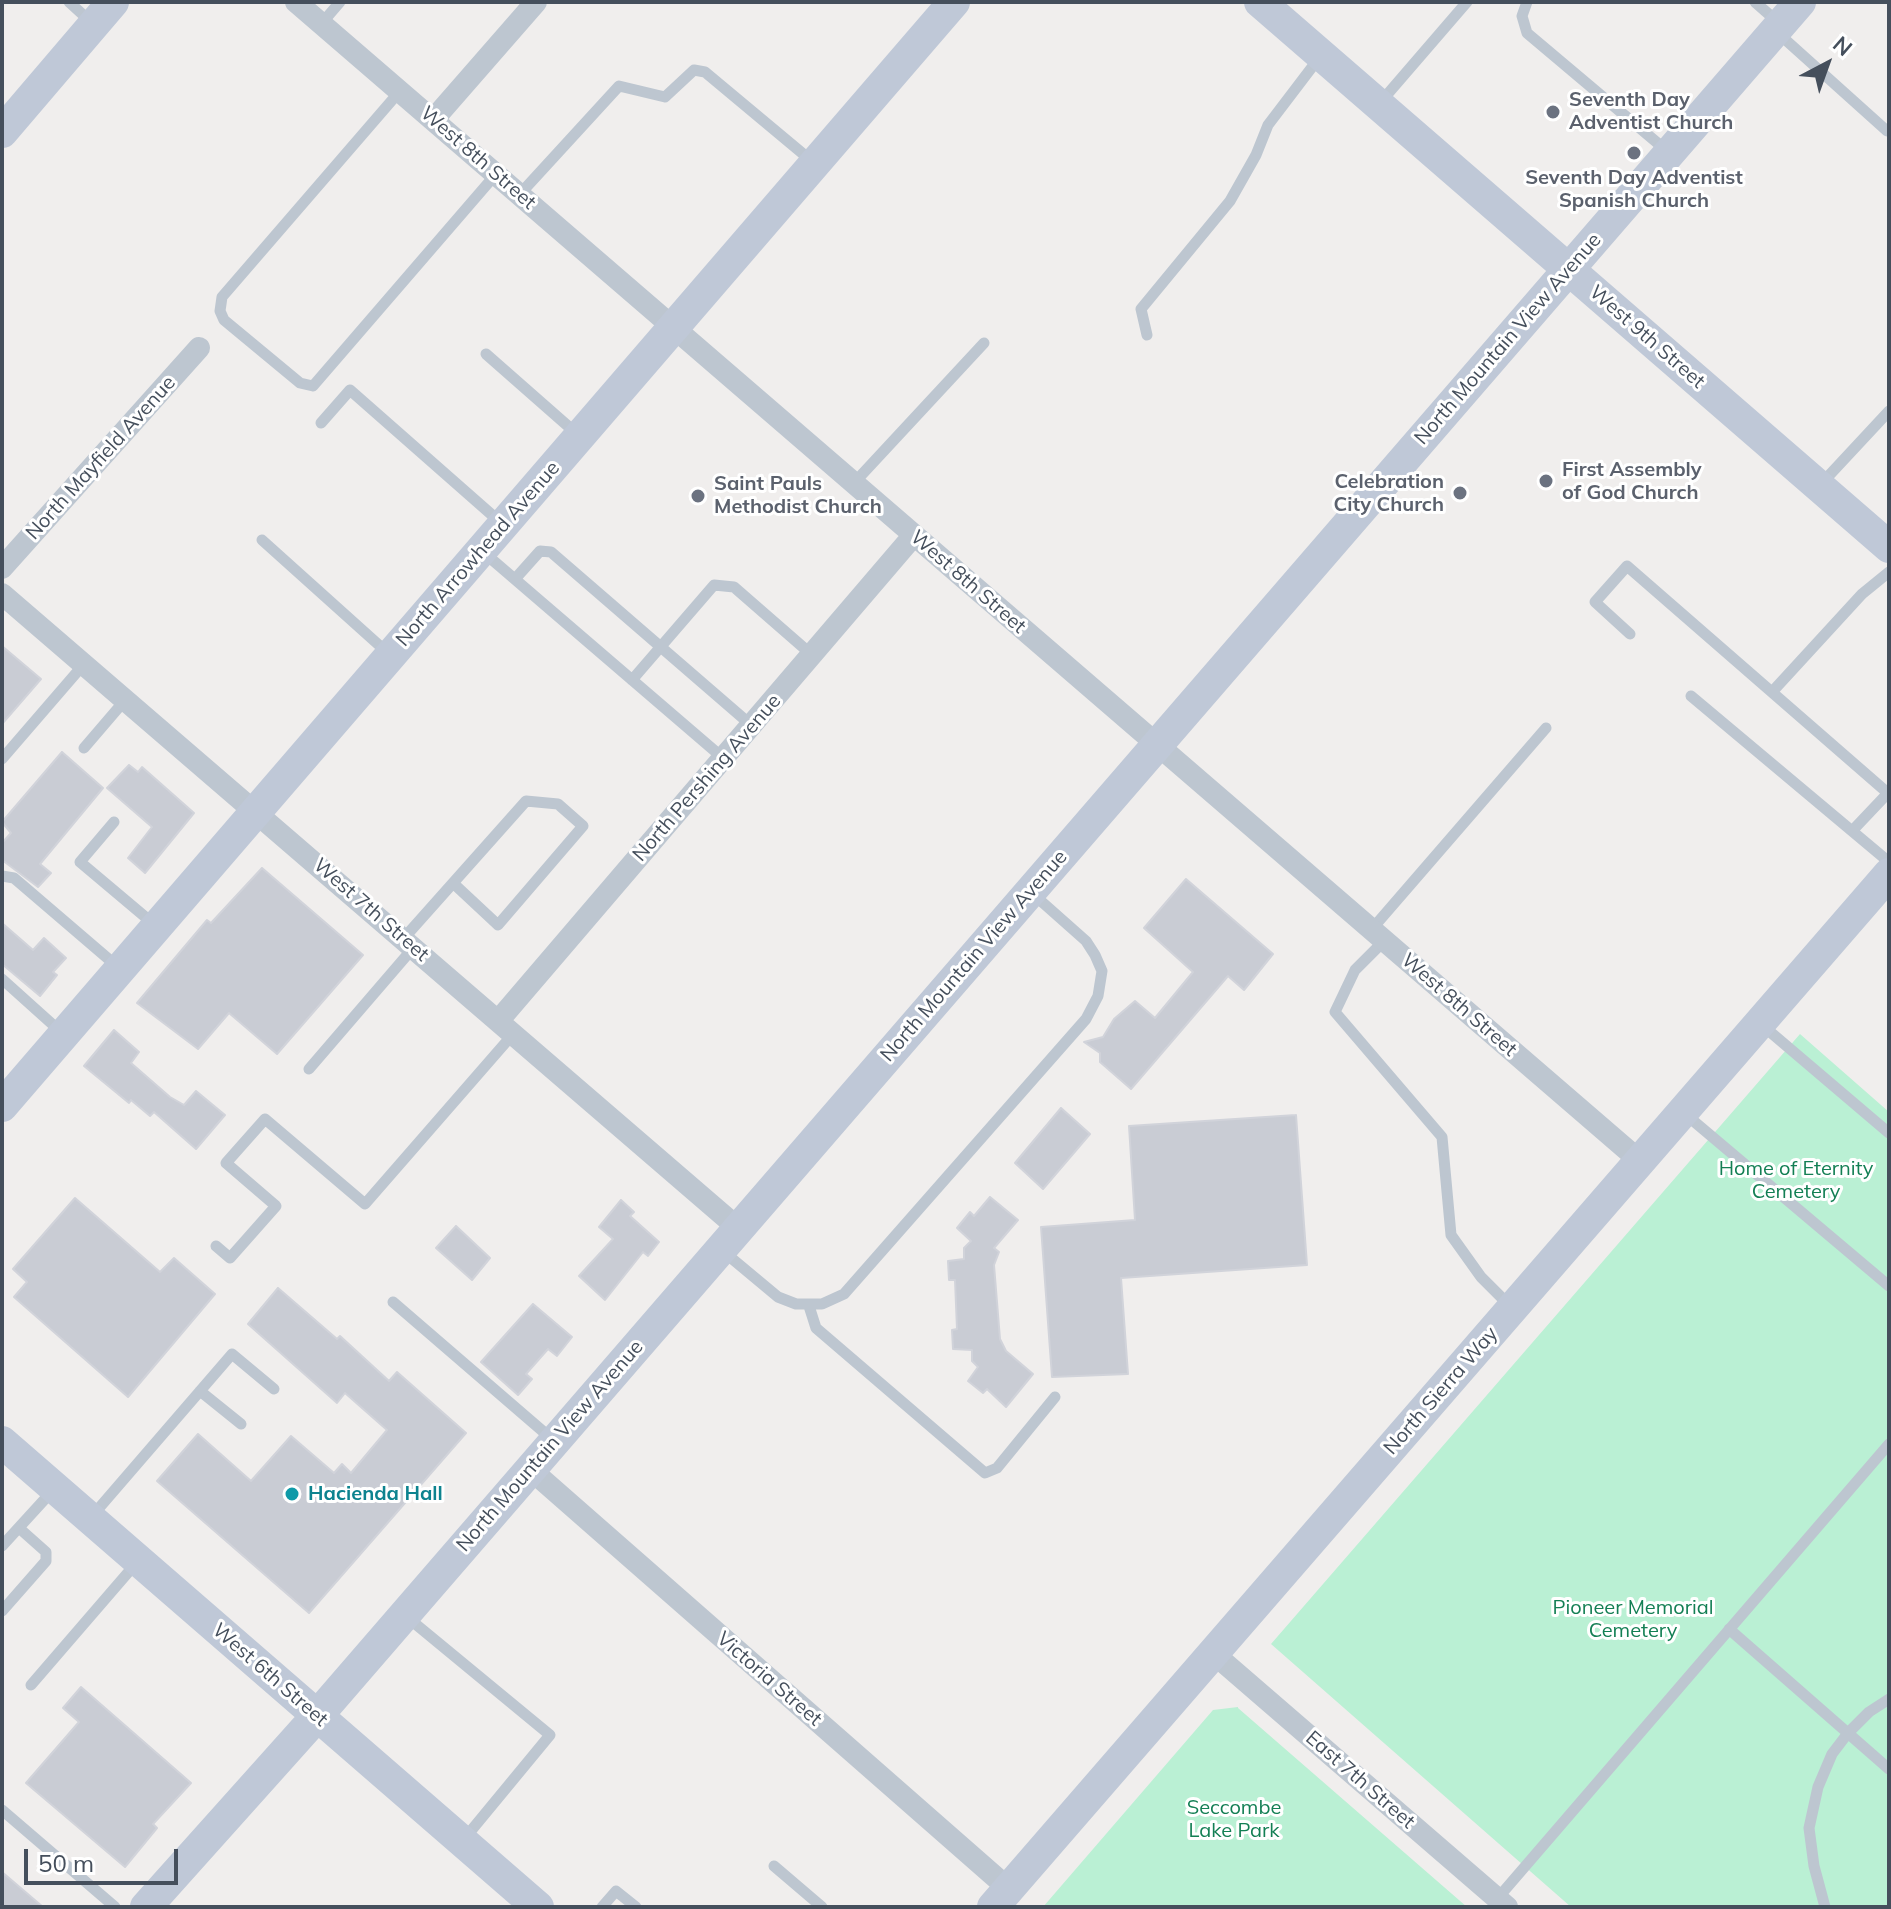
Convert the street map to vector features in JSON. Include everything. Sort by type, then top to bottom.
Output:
[{"type":"street","name":"West 8th Street","points":[[296,2],[1640,1161]]},
{"type":"street","points":[[433,120],[536,2]]},
{"type":"street","name":"North Arrowhead Avenue","points":[[2,1106],[954,2]]},
{"type":"street","name":"West 9th Street","points":[[1260,2],[1889,547]]},
{"type":"street","points":[[2,132],[103,13]]},
{"type":"street","name":"North Mountain View Avenue","points":[[146,1907],[317,1716],[1785,19]]},
{"type":"street","name":"North Mayfield Avenue","points":[[2,568],[199,348]]},
{"type":"street","name":"North Pershing Avenue","points":[[507,1027],[723,758],[914,535]]},
{"type":"street","name":"West 7th Street","points":[[2,594],[507,1027],[730,1239]]},
{"type":"street","name":"North Sierra Way","points":[[1002,1901],[1213,1653],[1889,874]]},
{"type":"street","name":"West 6th Street","points":[[2,1442],[538,1907]]},
{"type":"street","name":"Victoria Street","points":[[530,1469],[1002,1901]]},
{"type":"street","name":"East 7th Street","points":[[1213,1653],[1502,1903]]},
{"type":"lane","points":[[69,2],[103,13]]},
{"type":"lane","points":[[322,23],[340,2]]},
{"type":"lane","points":[[1378,104],[1467,2]]},
{"type":"lane","points":[[1527,2],[1522,16],[1527,33],[1669,153]]},
{"type":"lane","points":[[1755,2],[1785,19],[1887,131]]},
{"type":"lane","points":[[1147,335],[1141,309],[1230,201],[1256,155],[1268,125],[1322,55]]},
{"type":"lane","points":[[520,194],[619,86],[665,97],[694,70],[705,72],[815,164]]},
{"type":"lane","points":[[400,91],[222,297],[220,311],[224,320],[300,383],[313,386],[496,174]]},
{"type":"lane","points":[[854,483],[984,343]]},
{"type":"lane","points":[[486,354],[580,437]]},
{"type":"lane","points":[[321,423],[350,390],[504,525]]},
{"type":"lane","points":[[1819,487],[1889,411]]},
{"type":"lane","points":[[262,540],[390,655]]},
{"type":"lane","points":[[482,550],[723,758]]},
{"type":"lane","points":[[515,579],[540,551],[551,552],[751,725]]},
{"type":"lane","points":[[1630,634],[1595,602],[1627,566],[1888,793],[1852,831]]},
{"type":"lane","points":[[1772,692],[1862,594],[1889,572]]},
{"type":"lane","points":[[632,680],[714,585],[734,587],[812,655]]},
{"type":"lane","points":[[2,759],[85,664]]},
{"type":"lane","points":[[1691,696],[1889,862]]},
{"type":"lane","points":[[84,748],[126,699]]},
{"type":"lane","points":[[1512,1309],[1481,1277],[1451,1235],[1442,1137],[1335,1012],[1355,970],[1378,935],[1546,728]]},
{"type":"lane","points":[[309,1069],[453,883],[526,801],[558,804],[583,826],[498,925],[453,883]]},
{"type":"lane","points":[[114,822],[80,862],[156,926]]},
{"type":"lane","points":[[2,876],[14,878],[119,969]]},
{"type":"lane","points":[[730,1239],[778,1297],[809,1306],[844,1294],[1086,1019],[1098,996],[1102,971],[1095,955],[1086,941],[1030,892]]},
{"type":"lane","points":[[2,979],[63,1034]]},
{"type":"lane","points":[[1760,1023],[1889,1133]]},
{"type":"lane","points":[[216,1246],[230,1258],[276,1206],[226,1163],[265,1119],[365,1204],[507,1027]]},
{"type":"lane","points":[[1683,1112],[1889,1286]]},
{"type":"lane","points":[[393,1302],[554,1441]]},
{"type":"lane","points":[[809,1306],[816,1328],[985,1473],[997,1468],[1055,1397]]},
{"type":"lane","points":[[90,1519],[232,1354],[274,1389]]},
{"type":"lane","points":[[200,1391],[241,1424]]},
{"type":"lane","points":[[1502,1903],[1729,1629],[1889,1444]]},
{"type":"lane","points":[[2,1546],[55,1488]]},
{"type":"lane","points":[[2,1611],[46,1561],[46,1552],[19,1528]]},
{"type":"lane","points":[[31,1685],[139,1561]]},
{"type":"lane","points":[[404,1615],[550,1735],[462,1841]]},
{"type":"lane","points":[[1729,1629],[1889,1769]]},
{"type":"lane","points":[[1825,1907],[1814,1866],[1809,1828],[1818,1787],[1832,1754],[1848,1733],[1869,1712],[1889,1699]]},
{"type":"lane","points":[[2,1810],[115,1907]]},
{"type":"lane","points":[[774,1866],[822,1907]]},
{"type":"lane","points":[[604,1904],[616,1891],[636,1907]]},
{"type":"green space","name":"Pioneer Memorial Cemetery","points":[[1800,1034],[1889,1112],[1889,1907],[1571,1907],[1271,1644]]},
{"type":"green space","name":"Seccombe Lake Park","points":[[1238,1707],[1467,1907],[1043,1907],[1213,1710]]},
{"type":"building","points":[[2,646],[41,679],[2,724]]},
{"type":"building","points":[[62,752],[103,788],[40,864],[51,873],[38,887],[2,860],[2,843],[11,833],[2,822]]},
{"type":"building","points":[[129,765],[138,772],[142,767],[194,813],[145,873],[128,858],[152,827],[107,788]]},
{"type":"building","points":[[262,868],[363,955],[277,1054],[229,1013],[198,1049],[137,1003],[207,920],[211,923]]},
{"type":"building","points":[[1186,879],[1273,954],[1244,990],[1228,976],[1131,1089],[1100,1062],[1100,1053],[1084,1042],[1103,1037],[1114,1019],[1135,1001],[1155,1018],[1193,972],[1144,928]]},
{"type":"building","points":[[2,923],[33,950],[44,938],[66,958],[53,972],[57,975],[40,996],[2,964]]},
{"type":"building","points":[[114,1030],[139,1052],[131,1063],[170,1097],[184,1105],[196,1091],[225,1115],[196,1149],[154,1112],[150,1116],[131,1100],[129,1103],[84,1066]]},
{"type":"building","points":[[1061,1108],[1090,1134],[1043,1189],[1015,1163]]},
{"type":"building","points":[[1296,1115],[1307,1265],[1121,1278],[1128,1374],[1052,1377],[1041,1227],[1135,1220],[1129,1126]]},
{"type":"building","points":[[990,1197],[1018,1220],[994,1248],[999,1252],[994,1265],[1000,1339],[1006,1351],[1033,1374],[1006,1407],[987,1389],[983,1393],[968,1381],[978,1367],[972,1361],[972,1350],[953,1349],[952,1330],[957,1329],[955,1280],[949,1280],[948,1261],[964,1259],[964,1248],[971,1241],[957,1228],[970,1212],[974,1216]]},
{"type":"building","points":[[75,1198],[160,1272],[174,1258],[215,1294],[128,1397],[14,1297],[27,1282],[13,1269]]},
{"type":"building","points":[[621,1200],[634,1212],[630,1216],[659,1242],[648,1256],[643,1252],[605,1300],[579,1276],[613,1239],[599,1227]]},
{"type":"building","points":[[456,1226],[490,1258],[472,1280],[436,1248]]},
{"type":"building","name":"Hacienda Hall","points":[[278,1288],[337,1339],[340,1336],[389,1381],[397,1372],[466,1433],[309,1613],[157,1481],[198,1434],[251,1481],[291,1436],[334,1473],[342,1464],[351,1473],[387,1430],[345,1393],[337,1403],[248,1324]]},
{"type":"building","points":[[533,1304],[572,1337],[557,1356],[548,1349],[526,1374],[532,1379],[518,1395],[481,1362]]},
{"type":"building","points":[[81,1687],[191,1783],[153,1824],[157,1828],[125,1867],[26,1783],[79,1722],[63,1708]]},
{"type":"building","points":[[2,1872],[43,1907],[2,1907]]},
{"type":"place","name":"Seventh Day Adventist Church","points":[[1553,112]]},
{"type":"place","name":"Seventh Day Adventist Spanish Church","points":[[1634,153]]},
{"type":"place","name":"First Assembly of God Church","points":[[1546,481]]},
{"type":"place","name":"Celebration City Church","points":[[1460,493]]},
{"type":"place","name":"Saint Pauls Methodist Church","points":[[698,496]]},
{"type":"place","name":"Hacienda Hall","points":[[292,1494]]},
{"type":"park label","name":"Home of Eternity Cemetery","points":[[1796,1180]]}]
